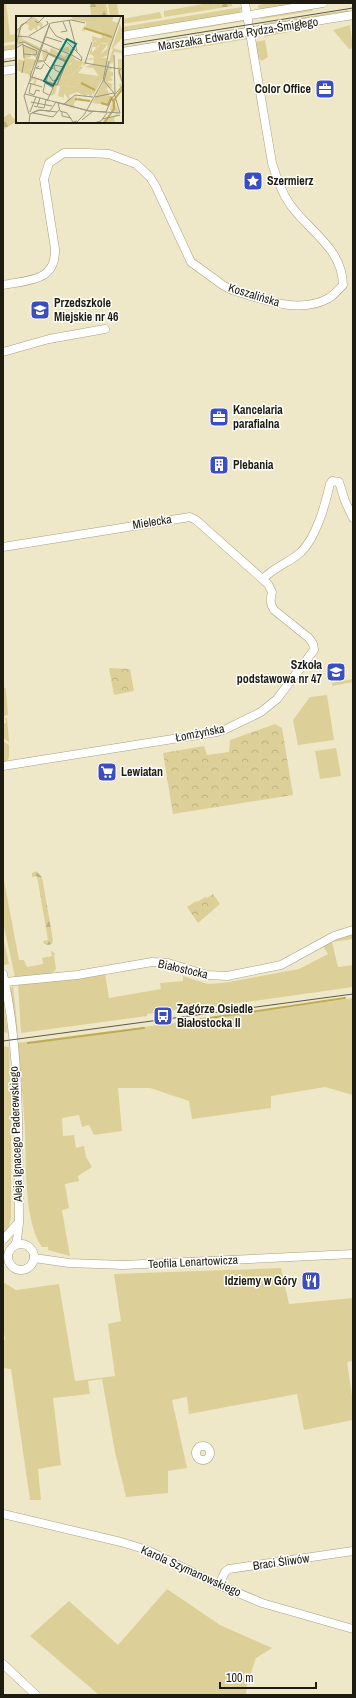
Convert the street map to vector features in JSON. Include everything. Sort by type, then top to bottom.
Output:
[{"type":"street","name":"Koszalińska","points":[[3,285],[37,278],[48,272],[53,266],[56,258],[44,187],[45,172],[49,163],[64,153],[88,153],[109,154],[130,161],[143,170],[156,188],[192,262],[224,286],[232,290],[294,306],[316,303],[328,298],[343,285],[339,262],[326,244],[289,203],[279,184],[272,163],[245,3]]},
{"type":"street","name":"Marszałka Edwarda Rydza-Śmigłego","points":[[123,36],[322,3]]},
{"type":"street","name":"Marszałka Edwarda Rydza-Śmigłego","points":[[123,52],[353,15]]},
{"type":"street","points":[[3,55],[16,53]]},
{"type":"street","points":[[3,71],[16,69]]},
{"type":"street","points":[[3,352],[50,339],[105,329]]},
{"type":"street","points":[[263,579],[269,572],[300,552],[306,545],[320,520],[332,481],[339,482],[345,501],[353,518]]},
{"type":"street","name":"Mielecka","points":[[3,547],[190,517],[196,520],[263,579],[271,588],[272,592]]},
{"type":"street","name":"Łomżyńska","points":[[3,766],[217,732],[266,710],[278,699],[314,650],[313,644],[309,638],[274,610],[270,600],[272,592]]},
{"type":"street","name":"Białostocka","points":[[4,978],[77,975],[152,962],[168,963],[212,976],[228,976],[281,965],[334,936],[353,930]]},
{"type":"street","name":"Aleja Ignacego Paderewskiego","points":[[4,978],[11,1023],[17,1095],[19,1222],[17,1240],[14,1246]]},
{"type":"street","points":[[3,1240],[19,1222]]},
{"type":"street","name":"Aleja Ignacego Paderewskiego","points":[[19,1222],[24,1244]]},
{"type":"street","points":[[3,1250],[14,1246],[24,1244],[32,1250],[34,1258],[30,1265],[23,1269],[16,1268],[6,1259],[14,1246]]},
{"type":"street","name":"Teofila Lenartowicza","points":[[34,1258],[69,1263],[123,1265],[353,1254]]},
{"type":"street","name":"Karola Szymanowskiego","points":[[3,1514],[121,1542],[147,1550],[219,1585],[262,1603],[353,1629]]},
{"type":"street","name":"Braci Śliwów","points":[[219,1585],[225,1572],[229,1570],[353,1551]]},
{"type":"street","points":[[3,1664],[36,1695]]},
{"type":"green space","points":[[3,3],[6,3],[10,35],[16,34],[16,41],[3,43]]},
{"type":"green space","points":[[90,3],[106,3],[108,16],[91,16]]},
{"type":"green space","points":[[108,3],[117,3],[119,16],[110,16]]},
{"type":"green space","points":[[213,3],[214,9],[164,17],[164,11]]},
{"type":"green space","points":[[213,3],[232,3],[232,6],[214,9]]},
{"type":"green space","points":[[270,3],[302,3],[259,10],[258,5]]},
{"type":"green space","points":[[242,7],[240,12],[236,14],[123,32],[123,27]]},
{"type":"green space","points":[[312,9],[313,11],[261,19],[260,17]]},
{"type":"green space","points":[[348,10],[348,12],[262,27],[262,24]]},
{"type":"green space","points":[[160,12],[162,18],[123,24],[123,19]]},
{"type":"green space","points":[[238,20],[246,21],[153,36],[153,34]]},
{"type":"green space","points":[[350,25],[353,48],[349,49],[333,30]]},
{"type":"green space","points":[[247,27],[243,29],[123,49],[123,47]]},
{"type":"green space","points":[[290,29],[304,29],[264,37],[264,33]]},
{"type":"green space","points":[[237,37],[248,39],[175,51],[160,50]]},
{"type":"green space","points":[[265,40],[268,57],[262,61],[258,58],[256,42]]},
{"type":"green space","points":[[16,44],[16,49],[3,51],[3,46]]},
{"type":"green space","points":[[10,113],[13,118],[16,119],[16,122],[3,130],[3,118]]},
{"type":"green space","points":[[109,668],[130,669],[134,691],[114,695]]},
{"type":"green space","points":[[353,679],[353,682],[332,686],[332,683]]},
{"type":"green space","points":[[3,686],[6,689],[8,715],[3,716]]},
{"type":"green space","points":[[327,695],[334,740],[298,745],[293,720],[310,697]]},
{"type":"green space","points":[[5,718],[7,718],[9,742],[3,738],[3,723],[6,723]]},
{"type":"green space","points":[[275,724],[282,728],[293,795],[173,814],[163,753],[204,746],[207,755],[229,752],[230,740]]},
{"type":"green space","points":[[3,741],[9,745],[9,757],[7,761],[3,762]]},
{"type":"green space","points":[[336,748],[341,776],[320,779],[315,751]]},
{"type":"green space","points":[[36,871],[42,877],[53,940],[52,944],[48,945],[44,944],[43,941],[48,940],[37,876],[32,877],[32,873]]},
{"type":"green space","points":[[3,875],[19,960],[24,960],[27,967],[43,964],[42,958],[52,956],[52,951],[56,955],[54,955],[56,969],[52,973],[15,977],[3,922]]},
{"type":"green space","points":[[213,894],[220,904],[198,923],[187,907],[196,901],[197,902],[205,897],[207,898]]},
{"type":"green space","points":[[353,933],[353,939],[332,942],[338,967],[353,965],[353,987],[182,1011],[181,1009],[147,1014],[147,1016],[21,1033],[18,984],[105,973],[109,998],[161,989],[160,983],[183,981],[183,976],[208,984],[223,983],[299,969],[328,954],[323,946],[334,938]]},
{"type":"green space","points":[[3,937],[9,964],[4,965],[3,962]]},
{"type":"green space","points":[[13,985],[18,1033],[15,1034],[9,993]]},
{"type":"green space","points":[[3,998],[8,1033],[3,1032]]},
{"type":"green space","points":[[353,998],[353,1095],[325,1087],[271,1096],[271,1108],[192,1119],[189,1101],[150,1088],[118,1088],[122,1131],[94,1135],[89,1125],[82,1127],[79,1115],[62,1118],[63,1136],[74,1135],[76,1148],[84,1146],[86,1157],[92,1167],[78,1176],[79,1181],[65,1184],[69,1208],[62,1210],[70,1256],[48,1250],[48,1247],[42,1247],[36,1236],[29,1208],[21,1076],[17,1043],[222,1017]]},
{"type":"green space","points":[[3,1046],[9,1047],[11,1094],[11,1217],[8,1232],[3,1236]]},
{"type":"green space","points":[[281,1268],[289,1304],[353,1298],[353,1361],[347,1362],[353,1402],[353,1420],[304,1430],[297,1394],[189,1414],[187,1397],[172,1400],[187,1468],[168,1471],[168,1493],[126,1497],[115,1452],[102,1379],[88,1381],[90,1394],[53,1398],[61,1465],[38,1469],[41,1500],[30,1500],[11,1369],[3,1368],[3,1340],[5,1340],[3,1325],[3,1282],[16,1290],[59,1284],[75,1381],[115,1376],[108,1324],[121,1321],[114,1274]]},
{"type":"green space","points":[[167,1589],[220,1625],[272,1648],[256,1658],[247,1684],[246,1695],[99,1695],[30,1636],[69,1601],[118,1645]]},
{"type":"waterway","points":[[189,1021],[345,998]]},
{"type":"waterway","points":[[28,1043],[144,1028]]},
{"type":"tram line","points":[[123,45],[353,8]]},
{"type":"tram line","points":[[3,62],[16,60]]},
{"type":"tram line","points":[[3,1041],[353,994]]},
{"type":"place","name":"Color Office","points":[[325,89]]},
{"type":"place","name":"Szermierz","points":[[253,181]]},
{"type":"place","name":"Przedszkole Miejskie nr 46","points":[[40,310]]},
{"type":"place","name":"Kancelaria parafialna","points":[[219,417]]},
{"type":"place","name":"Plebania","points":[[219,465]]},
{"type":"place","name":"Szkoła podstawowa nr 47","points":[[336,672]]},
{"type":"place","name":"Lewiatan","points":[[107,772]]},
{"type":"place","name":"Zagórze Osiedle Białostocka II","points":[[163,1016]]},
{"type":"place","name":"Idziemy w Góry","points":[[311,1281]]}]
